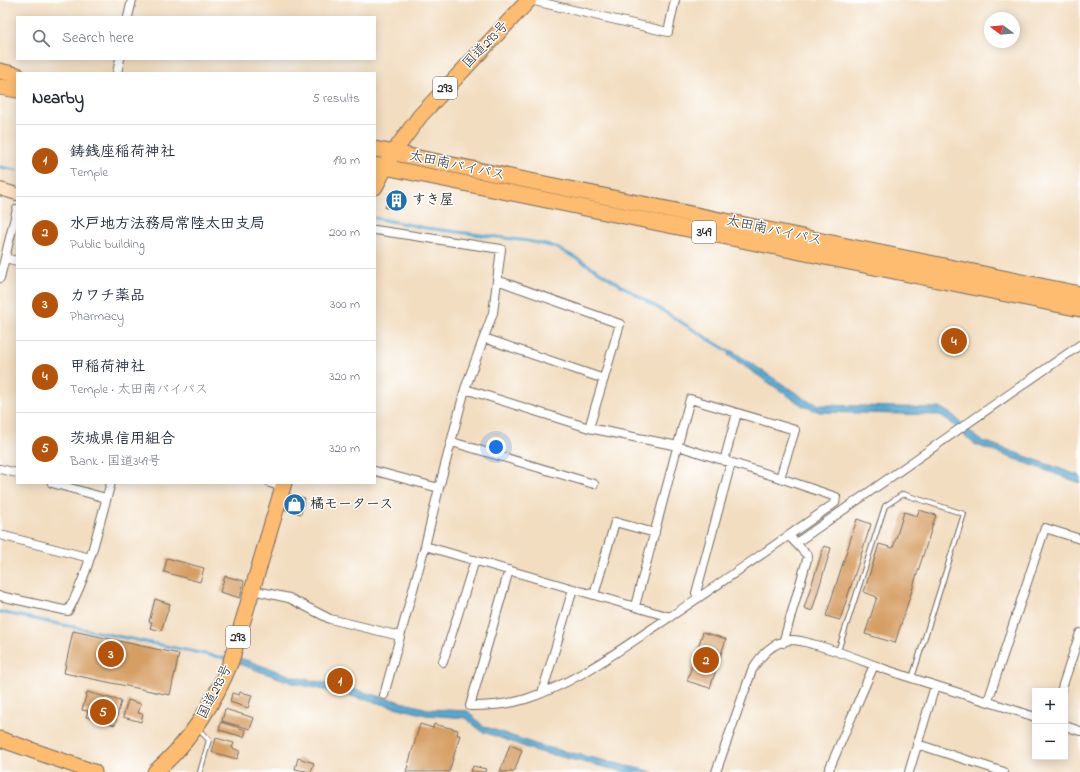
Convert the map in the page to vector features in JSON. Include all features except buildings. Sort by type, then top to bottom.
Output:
[{"type":"highway","name":"国道293号","points":[[376,184],[380,166],[393,153],[420,116],[530,0]]},
{"type":"highway","points":[[0,71],[16,74]]},
{"type":"highway","points":[[0,87],[16,90]]},
{"type":"highway","name":"太田南バイパス","points":[[376,149],[1034,292],[1080,309]]},
{"type":"highway","name":"太田南バイパス","points":[[380,166],[1034,292],[1080,294]]},
{"type":"highway","name":"国道293号","points":[[155,772],[166,762],[197,727],[222,684],[231,661],[252,590],[279,484]]},
{"type":"highway","points":[[0,739],[94,772]]},
{"type":"street","points":[[128,16],[132,0]]},
{"type":"street","points":[[530,0],[668,32],[675,0]]},
{"type":"street","points":[[117,72],[120,60]]},
{"type":"street","points":[[0,189],[16,194]]},
{"type":"street","points":[[0,278],[16,213]]},
{"type":"street","points":[[376,230],[501,249],[493,313],[465,389],[439,488],[426,546],[384,695]]},
{"type":"street","points":[[5,258],[16,261]]},
{"type":"street","points":[[497,280],[620,324],[589,428]]},
{"type":"street","points":[[484,338],[604,379]]},
{"type":"street","points":[[796,543],[1080,345]]},
{"type":"street","points":[[465,389],[589,428],[678,446],[836,497],[835,503],[790,535],[585,673],[525,700],[494,706],[470,706],[510,570]]},
{"type":"street","points":[[635,606],[690,400],[795,430],[780,478]]},
{"type":"street","points":[[700,596],[696,593],[728,462],[737,413]]},
{"type":"street","points":[[452,442],[594,484]]},
{"type":"street","points":[[0,468],[16,473]]},
{"type":"street","points":[[376,471],[439,488]]},
{"type":"street","points":[[56,484],[106,498]]},
{"type":"street","points":[[0,596],[68,611],[77,595],[90,558],[111,484]]},
{"type":"street","points":[[594,595],[615,522],[655,533]]},
{"type":"street","points":[[988,701],[1045,528],[1080,539]]},
{"type":"street","points":[[0,535],[90,558]]},
{"type":"street","points":[[783,643],[808,556],[790,535]]},
{"type":"street","points":[[426,546],[670,617]]},
{"type":"street","points":[[443,662],[475,560]]},
{"type":"street","points":[[542,693],[572,589]]},
{"type":"street","points":[[252,590],[289,598],[330,619],[400,636]]},
{"type":"street","points":[[1062,688],[1080,633]]},
{"type":"street","points":[[716,772],[752,670],[764,653],[773,646],[791,640],[838,651],[935,686],[988,701],[1032,716]]},
{"type":"street","points":[[828,772],[874,665]]},
{"type":"street","points":[[909,772],[935,686]]},
{"type":"street","points":[[1068,727],[1080,731]]},
{"type":"street","points":[[917,744],[1004,772]]},
{"type":"lane","points":[[838,651],[885,506],[903,494],[964,514],[912,678]]},
{"type":"lane","points":[[197,727],[209,740],[200,772]]},
{"type":"water","points":[[731,350],[808,401],[821,405],[941,408],[954,416],[978,439],[1080,476],[1080,483],[974,444],[948,420],[940,415],[820,412],[803,406],[728,355]]},
{"type":"water","points":[[240,658],[294,677],[344,687],[428,709],[468,711],[483,726],[538,745],[653,772],[625,772],[536,751],[481,731],[466,718],[426,715],[293,683],[239,664]]},
{"type":"waterway","points":[[0,167],[16,170]]},
{"type":"waterway","points":[[376,218],[426,228],[528,241],[555,247],[580,260],[733,354]]},
{"type":"waterway","points":[[0,612],[224,658]]},
{"type":"place","name":"すき屋","points":[[396,200]]},
{"type":"place","name":"甲稲荷神社","points":[[954,341]]},
{"type":"place","name":"橘モータース","points":[[294,504]]},
{"type":"place","name":"カワチ薬品","points":[[111,654]]},
{"type":"place","name":"水戸地方法務局常陸太田支局","points":[[706,660]]},
{"type":"place","name":"鋳銭座稲荷神社","points":[[340,681]]},
{"type":"place","name":"茨城県信用組合","points":[[103,712]]}]
